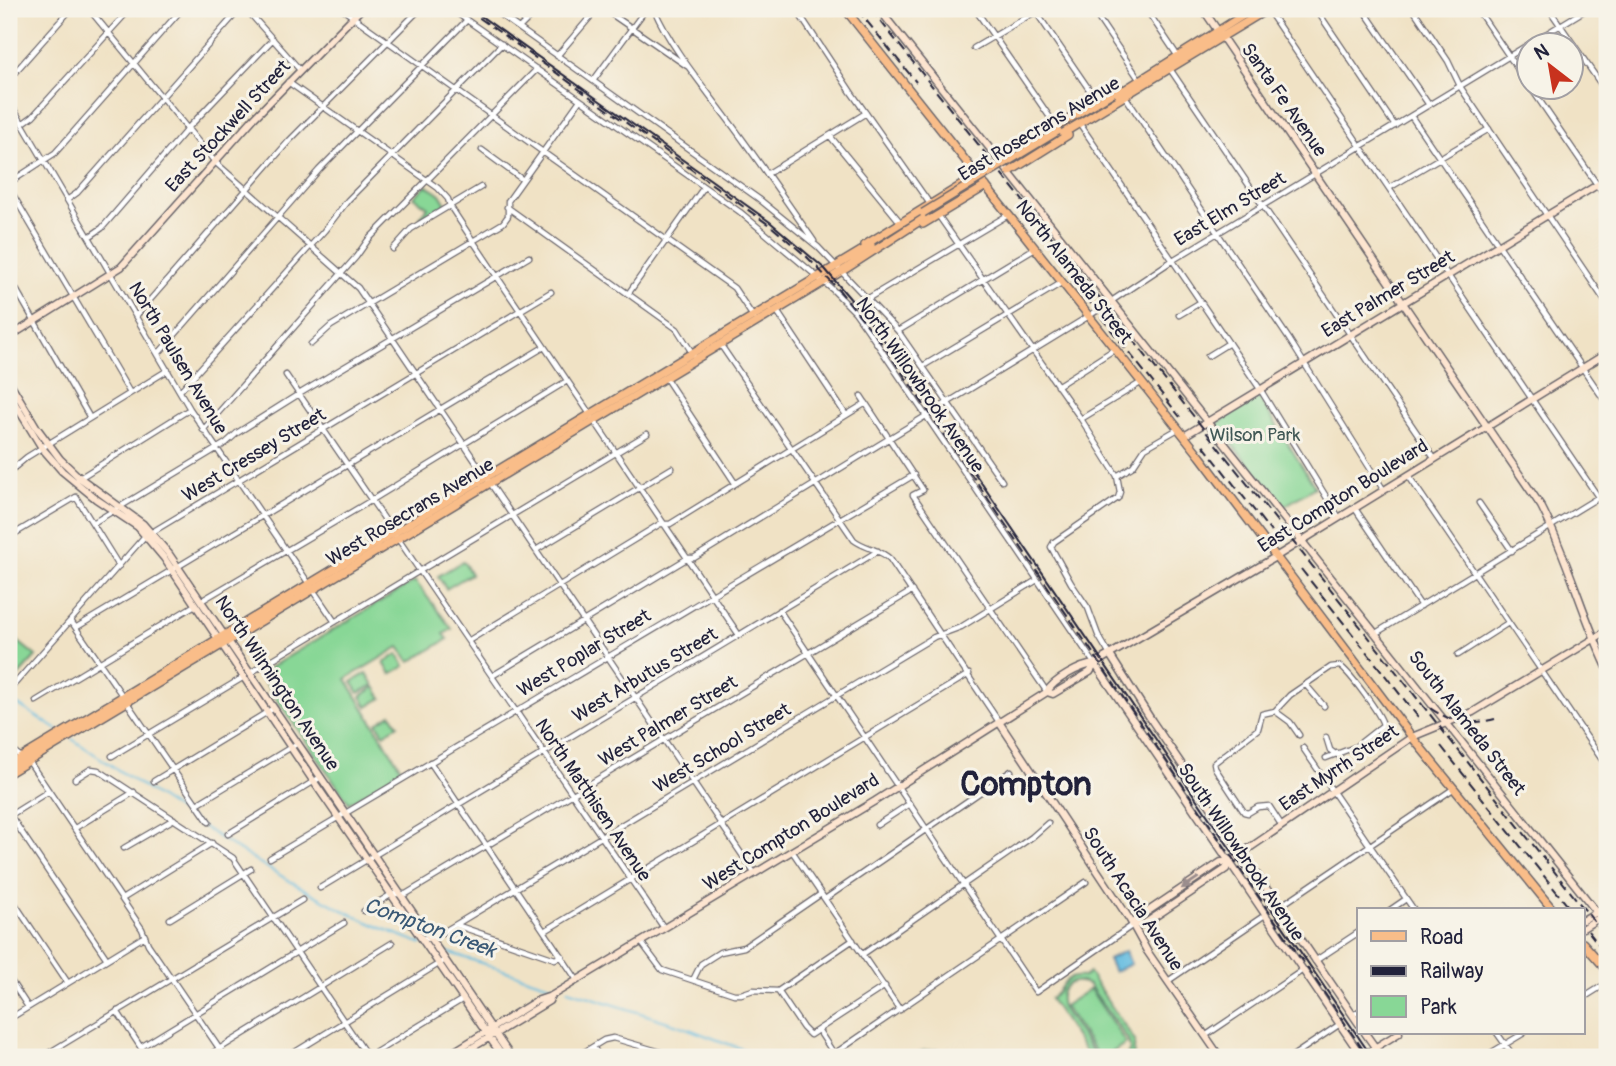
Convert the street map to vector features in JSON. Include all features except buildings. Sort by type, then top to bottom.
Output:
[{"type":"main road","name":"East Stockwell Street","points":[[9,337],[121,267],[300,70],[361,9]]},
{"type":"main road","name":"North Alameda Street","points":[[845,9],[1182,432],[1277,556]]},
{"type":"main road","name":"North Alameda Street","points":[[879,9],[1300,541]]},
{"type":"main road","name":"Santa Fe Avenue","points":[[1203,9],[1541,506],[1552,527],[1607,667]]},
{"type":"main road","name":"East Rosecrans Avenue","points":[[1219,34],[1253,9]]},
{"type":"main road","name":"East Rosecrans Avenue","points":[[823,278],[1139,79],[1268,9]]},
{"type":"main road","name":"East Rosecrans Avenue","points":[[1058,131],[1170,69],[1180,58]]},
{"type":"main road","points":[[1009,172],[1127,99],[1158,76]]},
{"type":"main road","points":[[1000,161],[1058,131],[1097,102],[1139,79]]},
{"type":"main road","points":[[841,267],[901,223],[978,175]]},
{"type":"main road","name":"East Palmer Street","points":[[1182,432],[1207,421],[1607,179]]},
{"type":"main road","points":[[841,267],[986,186]]},
{"type":"main road","name":"West Rosecrans Avenue","points":[[9,765],[57,740],[823,278]]},
{"type":"main road","name":"East Compton Boulevard","points":[[1095,664],[1277,556],[1338,516],[1607,353]]},
{"type":"main road","name":"West Rosecrans Avenue","points":[[592,417],[665,377],[694,356]]},
{"type":"main road","name":"North Wilmington Avenue","points":[[9,381],[21,408],[45,446],[77,480],[148,534],[175,568],[314,782],[434,956],[443,961],[491,1033]]},
{"type":"main road","name":"North Wilmington Avenue","points":[[9,394],[21,408]]},
{"type":"main road","name":"South Alameda Street","points":[[1300,541],[1602,914],[1607,925]]},
{"type":"main road","points":[[1277,556],[1412,737],[1551,908]]},
{"type":"main road","name":"East Myrrh Street","points":[[1133,925],[1144,924],[1226,869],[1229,862],[1240,854],[1412,737],[1473,712],[1607,631]]},
{"type":"main road","name":"South Willowbrook Avenue","points":[[1110,655],[1240,854],[1315,961],[1356,1013]]},
{"type":"main road","name":"South Willowbrook Avenue","points":[[1095,664],[1362,1056]]},
{"type":"main road","name":"West Compton Boulevard","points":[[457,1057],[545,996],[553,994],[755,874],[1047,692],[1053,694],[1090,672],[1095,664]]},
{"type":"main road","name":"North Wilmington Avenue","points":[[247,675],[274,708],[375,854],[431,939],[463,999],[491,1033]]},
{"type":"main road","name":"South Acacia Avenue","points":[[999,722],[1220,1057]]},
{"type":"main road","name":"West Rosecrans Avenue","points":[[9,772],[24,759]]},
{"type":"main road","points":[[1584,927],[1602,914],[1607,906]]},
{"type":"main road","points":[[1584,920],[1602,914]]},
{"type":"main road","points":[[1584,944],[1607,970]]},
{"type":"main road","points":[[491,1033],[503,1057]]},
{"type":"main road","points":[[491,1033],[511,1057]]},
{"type":"main road","name":"West Compton Boulevard","points":[[444,1057],[491,1033]]},
{"type":"main road","points":[[1366,1034],[1382,1057]]},
{"type":"main road","points":[[1362,1056],[1397,1034]]},
{"type":"street","points":[[9,16],[16,9]]},
{"type":"street","points":[[9,78],[71,9]]},
{"type":"street","points":[[89,9],[215,162],[358,288],[755,874]]},
{"type":"street","points":[[22,124],[33,116],[130,9]]},
{"type":"street","points":[[130,393],[9,185],[55,153],[183,9]]},
{"type":"street","points":[[67,200],[77,193],[240,9]]},
{"type":"street","points":[[246,9],[300,70]]},
{"type":"street","points":[[342,9],[734,288],[755,319]]},
{"type":"street","points":[[136,316],[289,141],[420,9]]},
{"type":"street","points":[[203,430],[368,240],[537,69],[451,9]]},
{"type":"street","points":[[492,9],[557,56],[597,9]]},
{"type":"street","points":[[519,28],[537,9]]},
{"type":"street","points":[[604,9],[691,68]]},
{"type":"street","points":[[593,81],[646,9]]},
{"type":"street","points":[[654,9],[660,24],[818,247]]},
{"type":"street","points":[[796,9],[931,204]]},
{"type":"street","points":[[975,9],[1058,131]]},
{"type":"street","points":[[1092,9],[1139,79]]},
{"type":"street","points":[[1146,9],[1180,58]]},
{"type":"street","points":[[1268,9],[1607,510]]},
{"type":"street","points":[[1316,9],[1395,126]]},
{"type":"street","points":[[1363,9],[1429,105]]},
{"type":"street","points":[[1413,9],[1448,61],[1460,86],[1607,304]]},
{"type":"street","points":[[1477,9],[1514,63]]},
{"type":"street","points":[[1549,9],[1607,93]]},
{"type":"street","name":"East Elm Street","points":[[492,676],[927,417],[1173,260],[1587,9]]},
{"type":"street","points":[[974,48],[1036,10],[1097,102]]},
{"type":"street","points":[[159,353],[318,170],[467,20]]},
{"type":"street","points":[[89,237],[102,228],[187,130],[273,39]]},
{"type":"street","points":[[180,391],[348,200],[502,44]]},
{"type":"street","name":"North Willowbrook Avenue","points":[[557,56],[758,199],[841,267],[898,331],[1002,481]]},
{"type":"street","name":"North Willowbrook Avenue","points":[[537,69],[740,212],[823,278],[855,312],[1095,664]]},
{"type":"street","points":[[1170,69],[1434,458]]},
{"type":"street","points":[[289,82],[448,198],[450,206],[472,241],[739,635]]},
{"type":"street","points":[[1127,99],[1303,363],[1383,489]]},
{"type":"street","points":[[311,344],[323,331],[506,220],[508,201],[580,100]]},
{"type":"street","name":"North Paulsen Avenue","points":[[9,101],[203,430],[335,622]]},
{"type":"street","points":[[1541,102],[1607,199]]},
{"type":"street","points":[[768,174],[866,113]]},
{"type":"street","points":[[1411,116],[1607,404]]},
{"type":"street","points":[[1082,127],[1260,389],[1338,516]]},
{"type":"street","points":[[1389,188],[1489,129]]},
{"type":"street","points":[[830,136],[901,223]]},
{"type":"street","points":[[482,150],[523,180]]},
{"type":"street","points":[[393,248],[411,229],[481,187]]},
{"type":"street","points":[[628,294],[704,187]]},
{"type":"street","points":[[507,207],[677,329],[694,356]]},
{"type":"street","points":[[867,299],[1009,214]]},
{"type":"street","points":[[938,215],[1081,419],[1116,476],[1121,492],[1111,504],[1054,541],[1051,547],[1088,608],[1098,635],[1110,655]]},
{"type":"street","points":[[898,331],[1036,248]]},
{"type":"street","points":[[93,523],[299,394],[528,257]]},
{"type":"street","points":[[9,277],[90,418]]},
{"type":"street","points":[[923,366],[1063,282]]},
{"type":"street","name":"West Cressey Street","points":[[11,688],[148,534],[551,292]]},
{"type":"street","points":[[1179,315],[1201,302]]},
{"type":"street","points":[[774,307],[846,415]]},
{"type":"street","points":[[718,341],[854,540],[890,559],[999,722]]},
{"type":"street","points":[[1208,356],[1229,343]]},
{"type":"street","points":[[77,627],[544,347]]},
{"type":"street","points":[[1057,386],[1116,349]]},
{"type":"street","points":[[9,472],[45,446],[168,370]]},
{"type":"street","name":"North Matthisen Avenue","points":[[286,375],[664,928]]},
{"type":"street","points":[[665,377],[735,483]]},
{"type":"street","points":[[36,701],[567,381]]},
{"type":"street","points":[[1081,419],[1142,382]]},
{"type":"street","points":[[861,396],[923,489],[913,495],[1047,692]]},
{"type":"street","points":[[468,641],[664,524],[670,524],[866,403]]},
{"type":"street","points":[[9,416],[21,408]]},
{"type":"street","points":[[77,480],[190,409]]},
{"type":"street","points":[[1116,476],[1133,466],[1145,448],[1182,432]]},
{"type":"street","points":[[112,756],[648,434]]},
{"type":"street","points":[[536,550],[672,468]]},
{"type":"street","points":[[1407,474],[1607,767]]},
{"type":"street","name":"West Poplar Street","points":[[270,858],[914,475]]},
{"type":"street","points":[[1376,633],[1607,492]]},
{"type":"street","points":[[9,537],[76,497],[119,566]]},
{"type":"street","points":[[1479,503],[1512,551]]},
{"type":"street","points":[[1354,507],[1421,606]]},
{"type":"street","name":"West Arbutus Street","points":[[320,888],[878,551]]},
{"type":"street","name":"West School Street","points":[[431,939],[940,633],[961,626],[1037,580]]},
{"type":"street","name":"West Palmer Street","points":[[401,894],[488,847],[912,591]]},
{"type":"street","points":[[779,610],[1036,992],[1133,925]]},
{"type":"street","points":[[71,621],[209,822]]},
{"type":"street","points":[[1458,655],[1508,623]]},
{"type":"street","points":[[1282,825],[1269,806],[1244,812],[1214,763],[1258,729],[1262,714],[1275,711],[1285,699],[1331,667],[1340,666],[1350,675],[1383,725],[1349,750],[1326,758]]},
{"type":"street","points":[[545,931],[969,674]]},
{"type":"street","points":[[1306,685],[1324,706]]},
{"type":"street","points":[[154,781],[274,708]]},
{"type":"street","points":[[1275,711],[1290,722],[1299,735]]},
{"type":"street","points":[[1326,737],[1331,750],[1347,768]]},
{"type":"street","points":[[197,804],[298,743]]},
{"type":"street","points":[[9,748],[24,759],[50,791],[122,899],[148,944],[225,1057]]},
{"type":"street","points":[[1303,748],[1412,908]]},
{"type":"street","points":[[430,762],[577,980]]},
{"type":"street","points":[[75,779],[94,769],[134,792],[233,858],[368,1057],[463,999]]},
{"type":"street","points":[[693,980],[701,964],[720,952],[744,947],[926,830],[1010,771]]},
{"type":"street","points":[[228,834],[321,777]]},
{"type":"street","points":[[1279,906],[1453,789]]},
{"type":"street","points":[[50,791],[10,816],[107,959]]},
{"type":"street","points":[[75,828],[134,792]]},
{"type":"street","points":[[877,825],[909,804]]},
{"type":"street","points":[[124,848],[174,819]]},
{"type":"street","points":[[863,954],[1032,837],[1048,823]]},
{"type":"street","points":[[122,899],[212,844]]},
{"type":"street","points":[[792,851],[900,1010]]},
{"type":"street","points":[[170,919],[251,869]]},
{"type":"street","points":[[818,1031],[834,1055],[1086,882]]},
{"type":"street","points":[[364,911],[392,894],[401,894]]},
{"type":"street","points":[[9,895],[68,983]]},
{"type":"street","points":[[42,1057],[302,900]]},
{"type":"street","points":[[1393,908],[1406,900]]},
{"type":"street","points":[[1168,981],[1265,915]]},
{"type":"street","points":[[141,1047],[344,923]]},
{"type":"street","points":[[455,925],[555,959],[562,956]]},
{"type":"street","points":[[1315,961],[1357,933]]},
{"type":"street","points":[[9,1019],[145,936]]},
{"type":"street","points":[[422,938],[431,939]]},
{"type":"street","points":[[641,942],[662,970],[741,994],[760,989],[778,991],[853,940]]},
{"type":"street","points":[[206,1057],[392,943]]},
{"type":"street","points":[[287,1057],[443,961]]},
{"type":"street","points":[[1205,1036],[1303,970]]},
{"type":"street","points":[[9,978],[28,1007]]},
{"type":"street","points":[[1584,997],[1607,983]]},
{"type":"street","points":[[778,991],[810,1035],[885,986]]},
{"type":"street","points":[[117,1011],[147,1057]]},
{"type":"street","points":[[1291,1057],[1340,1024]]},
{"type":"street","points":[[1498,1034],[1514,1057]]},
{"type":"street","points":[[1484,1057],[1522,1034]]},
{"type":"street","points":[[576,1057],[604,1040],[613,1038],[660,1055],[678,1057]]},
{"type":"street","points":[[593,1047],[600,1057]]},
{"type":"green space","points":[[426,185],[440,194],[446,204],[421,218],[428,207],[414,197]]},
{"type":"green space","name":"Wilson Park","points":[[1259,397],[1315,487],[1283,507],[1216,424]]},
{"type":"green space","points":[[463,561],[471,574],[446,589],[438,576]]},
{"type":"green space","points":[[415,581],[452,629],[444,634],[448,639],[410,662],[399,647],[346,679],[402,770],[349,803],[259,674]]},
{"type":"green space","points":[[9,634],[36,656],[9,686]]},
{"type":"green space","points":[[398,654],[405,666],[391,674],[384,663]]},
{"type":"green space","points":[[367,673],[374,685],[359,693],[352,682]]},
{"type":"green space","points":[[375,687],[382,698],[367,707],[361,696]]},
{"type":"green space","points":[[391,714],[398,725],[384,734],[377,723]]},
{"type":"green space","points":[[1089,973],[1135,1041],[1133,1057],[1127,1057],[1130,1049],[1128,1040],[1089,985],[1082,982],[1070,983],[1063,990],[1061,1002],[1096,1057],[1089,1057],[1050,999],[1070,978],[1084,977]]},
{"type":"green space","points":[[1090,989],[1126,1043],[1105,1057],[1099,1057],[1064,1006]]},
{"type":"green space","points":[[936,1050],[963,1057],[913,1057],[923,1051]]},
{"type":"water","points":[[1125,951],[1131,964],[1114,972],[1108,959]]},
{"type":"waterway","name":"Compton Creek","points":[[9,699],[61,732]]},
{"type":"waterway","name":"Compton Creek","points":[[72,739],[210,832],[280,875],[353,915],[422,944]]},
{"type":"waterway","name":"Compton Creek","points":[[441,950],[559,988]]},
{"type":"waterway","name":"Compton Creek","points":[[568,990],[678,1025],[763,1057]]},
{"type":"tram line","points":[[471,9],[770,222],[825,269],[880,334],[1372,1057]]},
{"type":"railway","points":[[467,9],[772,227],[806,256],[839,290],[884,346],[1368,1057]]},
{"type":"railway","points":[[857,9],[916,82]]},
{"type":"railway","points":[[871,9],[1583,908]]},
{"type":"railway","points":[[1070,277],[1091,304]]},
{"type":"railway","points":[[1101,317],[1180,417]]},
{"type":"railway","points":[[1203,445],[1271,532]]},
{"type":"railway","points":[[1301,569],[1418,717]]},
{"type":"railway","points":[[1430,708],[1446,717],[1461,721],[1495,719]]},
{"type":"railway","points":[[1441,746],[1569,908]]},
{"type":"railway","points":[[1584,909],[1607,938]]},
{"type":"railway","points":[[1588,931],[1607,955]]},
{"type":"district","name":"Compton","points":[[1026,784]]}]
